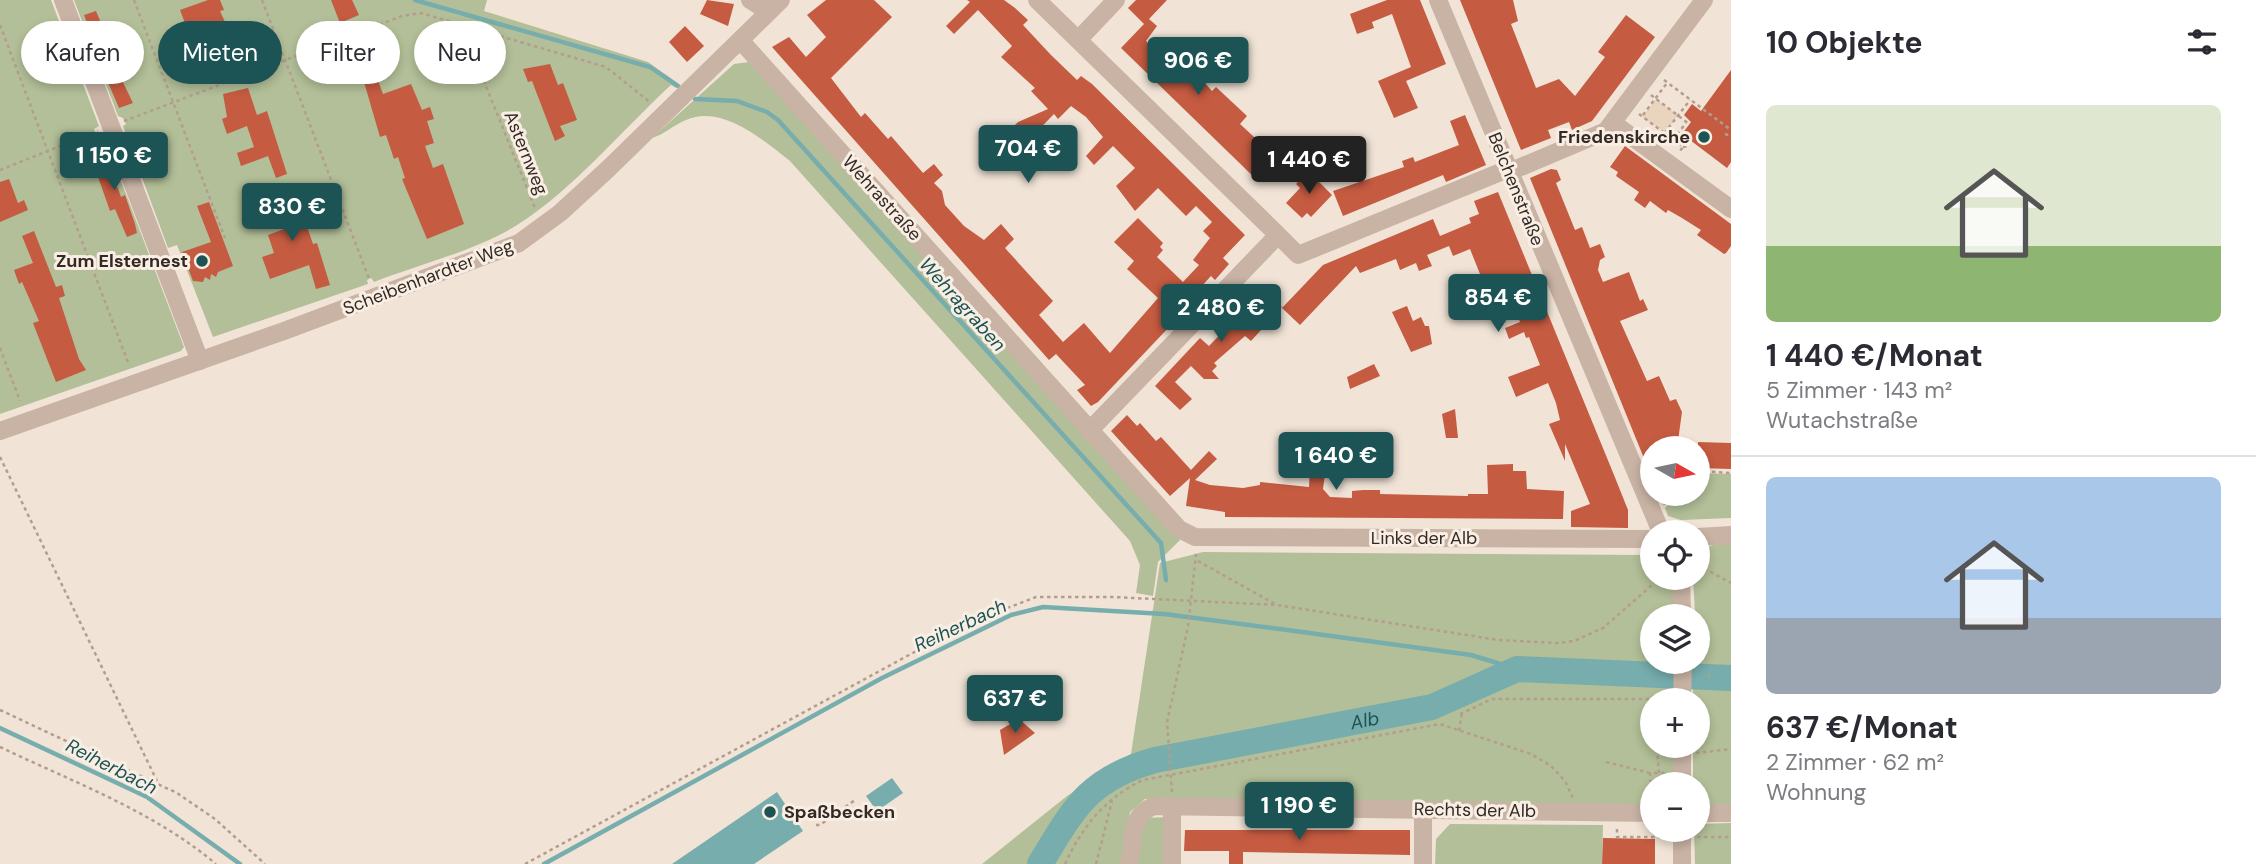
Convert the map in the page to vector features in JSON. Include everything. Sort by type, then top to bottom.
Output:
[{"type":"street","points":[[63,0],[200,361]]},
{"type":"street","points":[[750,0],[775,6]]},
{"type":"street","points":[[1037,0],[1298,255],[1596,138],[1613,123],[1704,0]]},
{"type":"street","points":[[1079,40],[1116,0]]},
{"type":"street","name":"Belchenstraße","points":[[1438,0],[1656,520]]},
{"type":"street","name":"Scheibenhardter Weg","points":[[0,431],[200,361],[519,243],[559,213],[775,6]]},
{"type":"street","name":"Wehrastraße","points":[[741,41],[1089,431],[1179,529],[1195,537]]},
{"type":"street","points":[[1613,123],[1731,209]]},
{"type":"street","points":[[1089,431],[1278,235]]},
{"type":"street","points":[[1710,536],[1731,535]]},
{"type":"street","name":"Links der Alb","points":[[1195,537],[1640,539]]},
{"type":"street","points":[[1172,797],[1172,864]]},
{"type":"street","name":"Rechts der Alb","points":[[1129,864],[1133,826],[1138,815],[1172,797],[1423,810],[1640,813]]},
{"type":"street","points":[[1423,810],[1423,864]]},
{"type":"street","points":[[1710,813],[1731,813]]},
{"type":"street","points":[[1678,842],[1682,864]]},
{"type":"path","points":[[134,0],[225,238]]},
{"type":"path","points":[[262,0],[369,279]]},
{"type":"path","points":[[124,121],[410,14],[421,13],[448,21]]},
{"type":"path","points":[[0,25],[130,365]]},
{"type":"path","points":[[506,38],[606,67],[651,103]]},
{"type":"path","points":[[1651,71],[1731,130]]},
{"type":"path","points":[[1629,135],[1667,83]]},
{"type":"path","name":"Asternweg","points":[[485,84],[535,208]]},
{"type":"path","points":[[1656,99],[1688,123],[1673,139]]},
{"type":"path","points":[[1651,151],[1690,100]]},
{"type":"path","points":[[1642,117],[1683,147]]},
{"type":"path","points":[[0,170],[95,132]]},
{"type":"path","points":[[1725,134],[1731,135]]},
{"type":"path","points":[[1670,164],[1683,147],[1688,146],[1687,142]]},
{"type":"path","points":[[0,348],[20,401]]},
{"type":"path","points":[[0,457],[157,782]]},
{"type":"path","points":[[1710,472],[1731,473]]},
{"type":"path","points":[[1172,797],[1167,722],[1193,600],[1195,537]]},
{"type":"path","points":[[1196,561],[1278,605]]},
{"type":"path","points":[[1710,572],[1731,583]]},
{"type":"path","points":[[525,864],[979,619],[1036,597],[1193,600],[1278,605],[1498,640],[1557,643],[1574,641],[1603,628],[1646,590]]},
{"type":"path","points":[[1459,731],[1461,714],[1492,699],[1640,699]]},
{"type":"path","points":[[0,710],[157,782],[215,818],[265,864]]},
{"type":"path","points":[[1065,864],[1080,832],[1113,797],[1143,780],[1440,724],[1531,754],[1551,766],[1565,781],[1574,801]]},
{"type":"path","points":[[0,747],[139,813],[176,834],[216,864]]},
{"type":"path","points":[[1710,749],[1731,749]]},
{"type":"path","points":[[1606,762],[1646,772]]},
{"type":"path","points":[[1096,864],[1113,797]]},
{"type":"path","points":[[816,825],[820,825],[855,800]]},
{"type":"path","points":[[1620,837],[1638,838],[1638,832]]},
{"type":"path","points":[[1710,837],[1731,838]]},
{"type":"green space","points":[[0,0],[51,0],[59,21],[21,21],[21,84],[83,84],[99,126],[94,129],[97,137],[104,136],[184,347],[181,351],[0,414]]},
{"type":"green space","points":[[74,0],[487,0],[484,11],[648,62],[679,84],[676,88],[671,85],[558,195],[501,234],[447,256],[374,282],[371,278],[367,280],[368,284],[213,337],[177,245],[168,248],[123,126],[126,124],[123,118],[118,116],[106,84],[144,84],[144,21],[82,21]]},
{"type":"green space","points":[[749,62],[1180,540],[1158,562],[1153,596],[1136,593],[1140,565],[1130,541],[790,161],[755,135],[728,120],[714,117],[700,116],[686,120],[652,138],[734,64]]},
{"type":"green space","points":[[1710,473],[1731,474],[1731,518],[1681,520],[1668,516],[1665,508],[1710,506]]},
{"type":"green space","points":[[1731,543],[1731,804],[1710,804],[1710,772],[1693,772],[1693,758],[1710,758],[1710,688],[1693,688],[1693,674],[1710,674],[1710,604],[1695,604],[1694,590],[1710,590],[1710,546]]},
{"type":"green space","points":[[1203,552],[1640,555],[1640,590],[1674,590],[1674,604],[1640,604],[1640,674],[1674,674],[1675,688],[1640,688],[1640,758],[1675,758],[1675,772],[1640,772],[1640,805],[1145,799],[1130,812],[1125,851],[1120,864],[982,864],[1067,796],[1131,754],[1160,563]]},
{"type":"green space","points":[[1169,817],[1168,864],[1133,864],[1142,818]]},
{"type":"green space","points":[[1731,823],[1731,864],[1695,864],[1694,842],[1710,842],[1710,824]]},
{"type":"green space","points":[[1450,824],[1603,825],[1602,864],[1435,864],[1436,839]]},
{"type":"shaded area","points":[[1656,99],[1678,115],[1665,133],[1642,117]]},
{"type":"water","points":[[892,778],[903,793],[877,811],[866,796]]},
{"type":"water","name":"Spaßbecken","points":[[777,792],[803,831],[754,864],[672,864]]},
{"type":"building","points":[[208,0],[220,0],[224,10],[220,11],[225,21],[184,21],[180,10]]},
{"type":"building","points":[[331,0],[352,0],[359,15],[339,21]]},
{"type":"building","points":[[707,0],[734,4],[728,26],[700,14]]},
{"type":"building","points":[[826,0],[874,0],[892,17],[831,78],[861,117],[865,113],[888,139],[891,136],[923,173],[934,164],[943,175],[934,183],[942,191],[945,205],[964,226],[984,240],[1001,224],[1014,239],[1005,248],[1053,301],[1039,315],[1063,342],[1084,323],[1110,353],[1158,298],[1127,269],[1134,261],[1114,242],[1138,218],[1163,243],[1160,247],[1163,250],[1157,257],[1183,282],[1199,265],[1193,260],[1210,238],[1203,231],[1212,222],[1196,206],[1186,216],[1158,188],[1135,211],[1116,186],[1135,168],[1113,146],[1094,165],[1086,156],[1103,137],[1086,117],[1071,106],[1058,119],[1054,114],[1007,162],[993,147],[1018,122],[1048,109],[1031,91],[1035,88],[1001,57],[1012,46],[978,10],[954,34],[946,26],[970,2],[967,0],[1004,0],[1015,8],[1028,20],[1023,25],[1051,55],[1077,80],[1081,76],[1092,84],[1245,235],[1223,258],[1229,264],[1215,280],[1211,276],[1186,303],[1189,306],[1098,402],[1091,406],[1077,390],[1085,385],[1056,354],[1049,360],[772,47],[789,37],[806,57],[826,37],[807,15]]},
{"type":"building","points":[[1136,0],[1167,0],[1149,19],[1157,26],[1146,41],[1166,60],[1168,57],[1181,69],[1187,63],[1212,91],[1216,87],[1247,116],[1240,124],[1279,160],[1259,182],[1121,48],[1144,24],[1128,8]]},
{"type":"building","points":[[1387,0],[1420,0],[1446,64],[1406,81],[1418,108],[1394,118],[1378,81],[1411,67],[1392,14],[1372,22],[1374,28],[1357,34],[1350,14]]},
{"type":"building","points":[[1460,0],[1513,0],[1518,21],[1511,24],[1536,88],[1559,79],[1575,96],[1605,57],[1598,52],[1626,15],[1655,37],[1592,121],[1572,130],[1569,122],[1548,130],[1551,138],[1521,150]]},
{"type":"building","points":[[96,11],[100,21],[86,21],[84,15]]},
{"type":"building","points":[[685,26],[704,46],[687,62],[669,42]]},
{"type":"building","points":[[550,64],[558,85],[563,83],[577,120],[560,126],[565,136],[555,141],[532,81],[528,82],[523,69]]},
{"type":"building","points":[[1731,70],[1731,162],[1727,168],[1682,134],[1691,122],[1684,115],[1692,104],[1701,111]]},
{"type":"building","points":[[109,84],[124,84],[133,103],[119,108]]},
{"type":"building","points":[[365,84],[379,84],[383,94],[411,84],[422,110],[430,107],[434,119],[427,121],[434,143],[425,146],[433,168],[443,164],[464,224],[427,239],[402,179],[405,178],[398,157],[394,159],[386,135],[380,137]]},
{"type":"building","points":[[248,88],[257,115],[267,111],[287,174],[276,178],[268,156],[241,166],[237,153],[254,147],[247,126],[227,134],[222,119],[227,117],[223,94]]},
{"type":"building","points":[[1465,115],[1486,165],[1446,182],[1443,175],[1343,216],[1333,191],[1404,167],[1402,161],[1413,157],[1415,162],[1459,145],[1450,121]]},
{"type":"building","points":[[1312,140],[1323,151],[1306,167],[1296,156]]},
{"type":"building","points":[[102,144],[121,197],[125,195],[135,224],[137,233],[127,237],[115,209],[110,211],[97,174],[101,173],[92,148]]},
{"type":"building","points":[[1625,146],[1731,224],[1731,246],[1726,253],[1697,235],[1701,230],[1682,218],[1668,210],[1666,213],[1650,201],[1645,208],[1634,200],[1639,192],[1616,176],[1618,172],[1610,167]]},
{"type":"building","points":[[1551,169],[1557,170],[1561,180],[1556,183],[1575,230],[1582,227],[1590,248],[1600,244],[1605,257],[1600,260],[1598,270],[1603,282],[1629,272],[1640,301],[1643,299],[1648,310],[1620,321],[1647,381],[1659,376],[1670,401],[1676,399],[1682,412],[1679,436],[1640,436],[1640,448],[1530,178]]},
{"type":"building","points":[[1308,171],[1332,195],[1311,217],[1307,213],[1302,218],[1286,203],[1300,188],[1296,184]]},
{"type":"building","points":[[9,179],[18,203],[24,200],[28,210],[0,222],[0,182]]},
{"type":"building","points":[[290,190],[300,220],[304,218],[313,244],[317,243],[330,285],[316,289],[309,265],[270,279],[262,257],[274,253],[268,235],[290,227],[283,207],[258,215],[254,203]]},
{"type":"building","points":[[1498,192],[1628,510],[1628,528],[1571,527],[1571,511],[1590,504],[1565,444],[1565,461],[1549,424],[1560,420],[1556,403],[1548,383],[1516,397],[1508,377],[1540,365],[1529,337],[1526,338],[1524,332],[1509,339],[1505,328],[1520,322],[1511,299],[1472,311],[1460,282],[1480,274],[1470,249],[1453,256],[1449,246],[1427,255],[1432,266],[1419,271],[1416,263],[1400,270],[1396,259],[1360,273],[1356,266],[1300,325],[1282,308],[1323,265],[1433,219],[1440,236],[1471,223],[1469,218],[1479,214],[1474,201]]},
{"type":"building","points":[[209,202],[233,266],[218,272],[216,277],[211,274],[210,280],[205,277],[203,282],[193,281],[182,252],[211,242],[197,206]]},
{"type":"building","points":[[34,231],[56,287],[62,285],[65,296],[59,298],[79,359],[86,370],[56,382],[33,323],[39,321],[14,270],[33,263],[22,236]]},
{"type":"building","points":[[1259,285],[1282,307],[1251,341],[1245,336],[1214,363],[1217,366],[1212,371],[1219,379],[1204,379],[1191,366],[1175,382],[1192,399],[1180,410],[1155,386],[1200,338],[1209,346],[1233,321],[1228,316]]},
{"type":"building","points":[[1407,306],[1413,321],[1421,317],[1425,326],[1429,326],[1432,344],[1411,352],[1392,312]]},
{"type":"building","points":[[1374,364],[1380,376],[1350,389],[1347,377]]},
{"type":"building","points":[[1455,409],[1458,438],[1446,438],[1442,414]]},
{"type":"building","points":[[1127,415],[1137,426],[1140,423],[1156,441],[1161,437],[1191,470],[1209,451],[1217,459],[1195,480],[1210,485],[1243,488],[1260,485],[1260,482],[1309,487],[1310,465],[1326,467],[1323,489],[1330,497],[1352,498],[1352,491],[1363,490],[1380,490],[1380,494],[1468,496],[1488,494],[1487,465],[1513,464],[1513,471],[1526,471],[1527,489],[1564,491],[1563,519],[1225,517],[1225,512],[1186,506],[1190,478],[1170,496],[1111,431]]},
{"type":"building","points":[[1710,442],[1731,443],[1731,469],[1710,468]]},
{"type":"building","points":[[1019,719],[1035,733],[1004,755],[1000,730]]},
{"type":"building","points":[[1185,830],[1410,830],[1410,855],[1243,852],[1243,864],[1229,864],[1229,851],[1184,851]]},
{"type":"building","points":[[1603,838],[1640,839],[1640,842],[1655,842],[1655,864],[1602,864]]},
{"type":"waterway","points":[[415,0],[650,67],[678,86]]},
{"type":"waterway","name":"Wehragraben","points":[[695,99],[737,101],[767,112],[778,120],[1161,543],[1166,580]]},
{"type":"waterway","name":"Reiherbach","points":[[544,864],[882,678],[1011,615],[1043,607],[1164,614],[1280,629],[1471,655],[1517,669]]},
{"type":"waterway","name":"Alb","points":[[1040,864],[1074,811],[1098,786],[1114,776],[1155,760],[1432,707],[1517,669],[1731,678]]},
{"type":"waterway","name":"Reiherbach","points":[[0,728],[147,797],[240,864]]},
{"type":"place","name":"Friedenskirche","points":[[1704,137]]},
{"type":"place","name":"Zum Elsternest","points":[[202,261]]},
{"type":"place","name":"Spaßbecken","points":[[770,812]]}]
